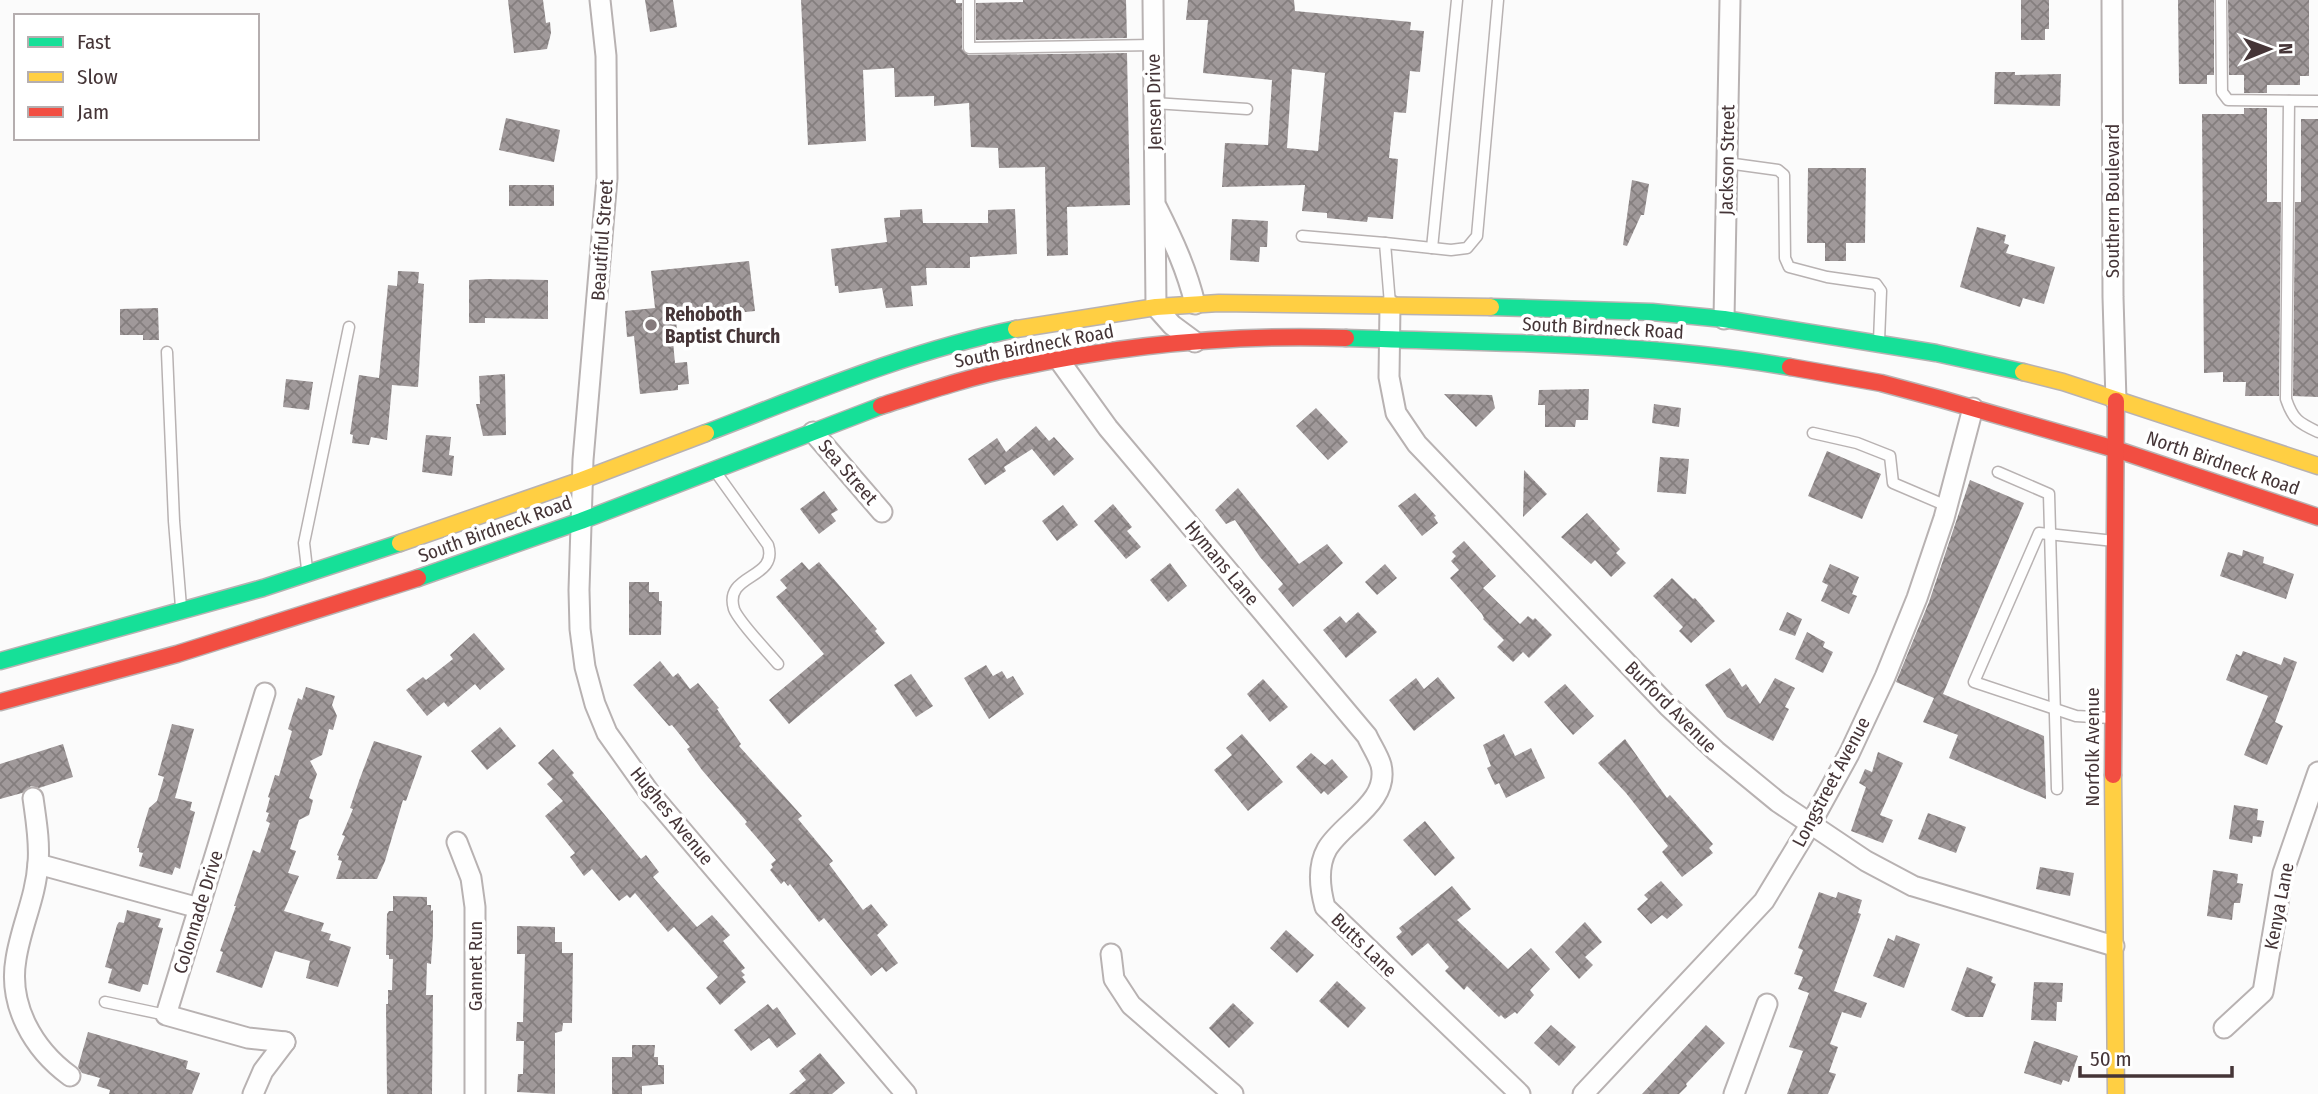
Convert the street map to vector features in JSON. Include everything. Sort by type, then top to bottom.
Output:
[{"type":"main road","name":"South Birdneck Road","points":[[0,661],[307,573],[582,480],[889,363],[995,334],[1156,307],[1195,304],[1390,304],[1588,309],[1724,319],[2009,368],[2063,382],[2116,401]]},
{"type":"main road","name":"South Birdneck Road","points":[[0,702],[177,654],[317,611],[581,521],[880,406],[955,382],[1013,368],[1103,352],[1195,342],[1326,337],[1626,348],[1729,357],[1881,383],[2116,449]]},
{"type":"main road","name":"Norfolk Avenue","points":[[2116,401],[2113,718],[2116,1094]]},
{"type":"main road","name":"North Birdneck Road","points":[[2116,401],[2288,454],[2318,467]]},
{"type":"main road","name":"North Birdneck Road","points":[[2116,449],[2318,517]]},
{"type":"street","name":"Beautiful Street","points":[[582,480],[607,178],[606,56],[600,0]]},
{"type":"street","name":"Jensen Drive","points":[[1153,0],[1156,307]]},
{"type":"street","name":"Jackson Street","points":[[1724,319],[1730,0]]},
{"type":"street","name":"Southern Boulevard","points":[[2112,0],[2116,401]]},
{"type":"street","name":"Jensen Drive","points":[[1155,204],[1176,244],[1189,278],[1195,304]]},
{"type":"street","name":"Burford Avenue","points":[[1390,304],[1389,377],[1396,413],[1417,444],[1668,706],[1716,751],[1777,802],[1810,825],[1913,886],[2114,946]]},
{"type":"street","points":[[1156,307],[1172,325],[1195,342]]},
{"type":"street","name":"Hymans Lane","points":[[1059,360],[1108,428],[1367,736],[1382,767]]},
{"type":"street","name":"Longstreet Avenue","points":[[1583,1094],[1764,901],[1810,825],[1849,754],[1885,677],[1917,598],[1947,506],[1973,408]]},
{"type":"street","name":"Sea Street","points":[[813,432],[882,512]]},
{"type":"street","name":"Hughes Avenue","points":[[582,480],[580,629],[585,667],[607,733],[649,792],[906,1094]]},
{"type":"street","name":"Colonnade Drive","points":[[166,1016],[265,693]]},
{"type":"street","name":"Butts Lane","points":[[1382,767],[1378,794],[1327,849],[1320,880],[1325,907],[1520,1094]]},
{"type":"street","name":"Kenya Lane","points":[[2224,1028],[2263,992],[2283,873],[2318,772]]},
{"type":"street","points":[[33,798],[38,833],[38,864],[32,902],[16,961],[15,985],[21,1013],[30,1034],[41,1050],[70,1076]]},
{"type":"street","name":"Gannet Run","points":[[457,842],[471,878],[475,906],[475,1094]]},
{"type":"street","points":[[38,864],[199,908]]},
{"type":"street","points":[[1111,954],[1114,979],[1131,1005],[1233,1094]]},
{"type":"street","points":[[1734,1094],[1767,1004]]},
{"type":"street","points":[[166,1016],[248,1038],[285,1042],[263,1071],[253,1094]]},
{"type":"lane","points":[[969,0],[969,48],[1153,45]]},
{"type":"lane","points":[[1432,248],[1457,0]]},
{"type":"lane","points":[[1303,236],[1451,250],[1467,248],[1477,236],[1498,0]]},
{"type":"lane","points":[[2221,0],[2222,92],[2228,100],[2318,101],[2318,92]]},
{"type":"lane","points":[[2289,101],[2286,399],[2292,416],[2318,432]]},
{"type":"lane","points":[[1154,103],[1247,109]]},
{"type":"lane","points":[[1727,163],[1778,170],[1784,175],[1785,257],[1789,267],[1827,277],[1876,284],[1881,291],[1879,344]]},
{"type":"lane","points":[[1385,243],[1390,304]]},
{"type":"lane","points":[[307,573],[304,543],[349,327]]},
{"type":"lane","points":[[167,352],[174,521],[181,611]]},
{"type":"lane","points":[[1813,433],[1857,443],[1890,456],[1893,483],[1947,506]]},
{"type":"lane","points":[[715,470],[768,545],[771,555],[768,564],[736,588],[733,597],[734,611],[778,664]]},
{"type":"lane","points":[[1998,472],[2049,494],[2057,789]]},
{"type":"lane","points":[[2113,718],[2076,716],[1974,682],[2039,533],[2115,541]]},
{"type":"lane","points":[[105,1002],[166,1016]]},
{"type":"building","points":[[508,0],[543,0],[546,23],[550,22],[551,33],[547,49],[514,53]]},
{"type":"building","points":[[645,0],[673,0],[677,27],[650,32]]},
{"type":"building","points":[[801,0],[956,0],[956,3],[962,3],[962,49],[968,55],[1127,53],[1130,205],[1067,207],[1068,255],[1047,256],[1045,167],[999,168],[998,148],[971,147],[969,103],[934,106],[934,96],[895,97],[894,68],[863,70],[866,141],[808,145]]},
{"type":"building","points":[[1126,0],[1127,38],[976,40],[976,3]]},
{"type":"building","points":[[1188,0],[1294,0],[1295,11],[1411,22],[1410,30],[1424,31],[1420,72],[1410,71],[1406,113],[1394,112],[1389,158],[1398,159],[1393,219],[1368,217],[1367,222],[1327,218],[1327,213],[1302,211],[1305,185],[1222,187],[1225,143],[1268,145],[1272,80],[1203,73],[1208,20],[1186,20]],"holes":[[[1292,69],[1325,73],[1318,151],[1287,148]]]},
{"type":"building","points":[[2021,0],[2049,0],[2049,29],[2045,29],[2045,40],[2021,40]]},
{"type":"building","points":[[2178,0],[2214,0],[2214,75],[2207,75],[2207,84],[2179,84]]},
{"type":"building","points":[[2228,0],[2309,0],[2309,76],[2300,76],[2300,85],[2267,85],[2267,93],[2244,93],[2244,75],[2229,75]]},
{"type":"building","points":[[1995,72],[2015,72],[2015,75],[2061,74],[2060,106],[1994,104]]},
{"type":"building","points":[[2244,108],[2267,108],[2267,202],[2281,202],[2279,396],[2245,396],[2246,382],[2223,382],[2223,372],[2204,373],[2202,114],[2244,114]]},
{"type":"building","points":[[506,118],[560,130],[554,162],[499,150]]},
{"type":"building","points":[[2301,119],[2318,119],[2318,397],[2293,396],[2295,202],[2301,202]]},
{"type":"building","points":[[1808,168],[1866,168],[1865,243],[1846,243],[1846,261],[1825,261],[1825,243],[1807,243]]},
{"type":"building","points":[[1632,180],[1649,184],[1644,215],[1641,215],[1627,246],[1623,245]]},
{"type":"building","points":[[509,185],[554,185],[554,206],[509,206]]},
{"type":"building","points":[[922,209],[923,223],[988,223],[988,210],[1015,209],[1017,254],[970,257],[970,268],[926,268],[927,285],[911,286],[913,306],[886,308],[882,288],[839,293],[838,286],[835,286],[831,249],[887,242],[884,218],[900,217],[900,210]]},
{"type":"building","points":[[1232,219],[1268,221],[1267,247],[1260,247],[1259,262],[1230,260]]},
{"type":"building","points":[[1977,227],[2006,235],[2004,243],[2009,245],[2006,253],[2055,267],[2044,304],[2023,298],[2020,307],[1960,287]]},
{"type":"building","name":"Rehoboth Baptist Church","points":[[749,261],[755,311],[676,319],[677,331],[672,331],[675,363],[687,362],[689,384],[678,385],[678,390],[640,394],[634,336],[627,337],[625,311],[655,308],[651,271]]},
{"type":"building","points":[[398,271],[419,272],[418,283],[424,284],[418,387],[392,385],[387,440],[371,437],[369,445],[352,443],[353,435],[350,434],[359,375],[379,378],[388,285],[397,286]]},
{"type":"building","points":[[469,280],[548,280],[548,319],[485,318],[485,323],[469,323]]},
{"type":"building","points":[[158,308],[159,340],[143,340],[143,335],[120,335],[120,309]]},
{"type":"building","points":[[505,374],[506,435],[483,436],[476,404],[480,404],[479,376]]},
{"type":"building","points":[[286,379],[313,382],[309,410],[283,407]]},
{"type":"building","points":[[1589,389],[1588,420],[1576,420],[1575,427],[1545,427],[1545,405],[1538,405],[1539,390]]},
{"type":"building","points":[[1444,394],[1492,395],[1495,408],[1476,427]]},
{"type":"building","points":[[1654,404],[1681,408],[1679,427],[1652,423]]},
{"type":"building","points":[[1316,408],[1348,442],[1328,460],[1296,426]]},
{"type":"building","points":[[1036,426],[1049,441],[1054,437],[1074,459],[1054,476],[1032,449],[1004,467],[1006,471],[985,485],[968,459],[997,438],[1006,452]]},
{"type":"building","points":[[426,435],[451,437],[449,455],[454,456],[452,476],[422,472]]},
{"type":"building","points":[[1827,451],[1881,474],[1862,519],[1808,496]]},
{"type":"building","points":[[1660,457],[1689,459],[1686,494],[1657,492]]},
{"type":"building","points":[[1524,470],[1547,494],[1523,517]]},
{"type":"building","points":[[1970,480],[2024,503],[1943,694],[2044,736],[2046,799],[1949,758],[1958,735],[1923,722],[1934,698],[1896,682],[1929,602]]},
{"type":"building","points":[[1238,488],[1299,564],[1327,544],[1343,563],[1293,607],[1278,589],[1283,584],[1260,557],[1235,520],[1226,524],[1215,510]]},
{"type":"building","points":[[824,491],[838,510],[831,514],[836,521],[819,534],[800,509]]},
{"type":"building","points":[[1415,493],[1436,516],[1434,517],[1438,523],[1422,536],[1398,506]]},
{"type":"building","points":[[1113,504],[1132,527],[1127,531],[1141,547],[1126,559],[1094,521]]},
{"type":"building","points":[[1063,505],[1078,525],[1057,541],[1042,521]]},
{"type":"building","points":[[1587,513],[1620,549],[1616,553],[1626,563],[1611,577],[1595,560],[1591,564],[1561,537]]},
{"type":"building","points":[[1464,541],[1496,576],[1483,588],[1520,624],[1528,616],[1533,620],[1535,618],[1552,635],[1529,658],[1523,652],[1513,662],[1497,647],[1504,640],[1450,578],[1459,570],[1451,561],[1456,556],[1452,552]]},
{"type":"building","points":[[2243,550],[2264,557],[2263,563],[2294,574],[2286,599],[2220,576],[2228,552],[2242,556]]},
{"type":"building","points":[[802,562],[809,570],[819,562],[877,629],[875,631],[885,643],[789,724],[769,700],[824,654],[776,597],[787,588],[780,580]]},
{"type":"building","points":[[1170,563],[1187,586],[1168,602],[1150,580]]},
{"type":"building","points":[[1385,564],[1397,578],[1377,595],[1365,582]]},
{"type":"building","points":[[1830,564],[1859,577],[1852,594],[1857,596],[1849,614],[1821,601],[1828,585],[1822,582]]},
{"type":"building","points":[[1672,578],[1695,598],[1715,621],[1691,643],[1679,631],[1683,627],[1653,596]]},
{"type":"building","points":[[629,582],[649,582],[649,592],[659,592],[659,601],[662,601],[661,635],[629,635]]},
{"type":"building","points":[[1358,612],[1377,632],[1346,658],[1323,630],[1340,616],[1346,623]]},
{"type":"building","points":[[1787,612],[1802,619],[1795,636],[1779,630]]},
{"type":"building","points":[[1807,632],[1825,642],[1823,647],[1833,652],[1823,673],[1795,659]]},
{"type":"building","points":[[474,633],[505,669],[480,690],[475,684],[448,707],[444,702],[427,716],[406,690],[423,677],[426,680],[453,659],[450,655]]},
{"type":"building","points":[[2243,651],[2281,665],[2284,657],[2297,662],[2275,722],[2283,726],[2267,765],[2244,755],[2268,696],[2226,680],[2236,654],[2241,656]]},
{"type":"building","points":[[660,661],[673,677],[678,673],[690,689],[698,683],[719,708],[717,709],[741,744],[739,746],[802,816],[798,819],[833,861],[829,864],[863,910],[871,904],[888,925],[877,935],[898,963],[886,972],[882,967],[871,976],[824,918],[819,922],[790,884],[788,886],[784,881],[781,884],[770,870],[773,867],[771,864],[776,860],[702,770],[687,749],[690,747],[633,685]]},
{"type":"building","points":[[986,665],[993,676],[1002,671],[1007,679],[1013,676],[1024,694],[989,719],[964,678]]},
{"type":"building","points":[[1730,668],[1742,687],[1746,684],[1760,704],[1775,678],[1795,688],[1785,707],[1789,709],[1773,741],[1727,717],[1705,685]]},
{"type":"building","points":[[911,674],[933,706],[916,717],[894,685]]},
{"type":"building","points":[[1438,677],[1455,698],[1414,731],[1389,700],[1416,678],[1424,689]]},
{"type":"building","points":[[1263,679],[1288,707],[1270,722],[1247,694]]},
{"type":"building","points":[[1565,684],[1594,716],[1573,735],[1544,702]]},
{"type":"building","points":[[306,687],[335,696],[332,705],[337,716],[333,730],[329,729],[322,755],[310,761],[317,774],[309,798],[313,800],[309,815],[299,820],[290,849],[296,851],[288,873],[299,876],[284,911],[324,923],[321,931],[331,934],[329,940],[351,947],[338,987],[306,978],[310,961],[275,951],[262,988],[216,972],[223,952],[220,951],[253,850],[260,853],[270,823],[266,821],[269,813],[266,812],[270,798],[268,797],[275,775],[279,776],[292,731],[288,729],[298,698],[302,700]]},
{"type":"building","points":[[172,724],[194,729],[175,798],[192,802],[190,810],[195,812],[180,869],[175,867],[172,875],[139,866],[143,853],[137,848],[149,808],[157,801],[164,777],[158,775]]},
{"type":"building","points":[[500,727],[516,746],[487,770],[471,751]]},
{"type":"building","points":[[1242,734],[1283,782],[1248,811],[1214,770],[1232,755],[1226,748]]},
{"type":"building","points":[[1504,734],[1515,756],[1531,748],[1545,778],[1506,798],[1499,783],[1495,785],[1487,768],[1491,766],[1483,745]]},
{"type":"building","points":[[1625,739],[1667,798],[1670,795],[1713,844],[1709,848],[1713,853],[1682,877],[1662,852],[1668,846],[1598,763]]},
{"type":"building","points":[[374,741],[422,756],[406,801],[403,800],[377,879],[336,879],[342,861],[338,860],[337,855],[345,836],[342,835]]},
{"type":"building","points":[[63,744],[73,777],[39,788],[31,786],[22,793],[0,799],[0,764]]},
{"type":"building","points":[[553,749],[641,859],[646,855],[659,872],[653,877],[697,927],[712,915],[730,935],[723,941],[745,968],[741,971],[746,982],[720,1005],[706,988],[718,977],[674,927],[668,932],[635,893],[630,898],[627,895],[619,901],[592,869],[584,876],[570,857],[575,853],[545,816],[563,801],[547,784],[553,779],[538,763]]},
{"type":"building","points":[[1878,752],[1903,763],[1880,815],[1893,820],[1883,843],[1851,831],[1866,787],[1859,783],[1865,769],[1872,772]]},
{"type":"building","points":[[1311,753],[1325,765],[1332,759],[1348,777],[1328,795],[1324,791],[1321,794],[1296,767]]},
{"type":"building","points":[[2234,805],[2258,809],[2257,820],[2264,821],[2261,837],[2253,836],[2252,843],[2229,839]]},
{"type":"building","points":[[1928,813],[1966,827],[1956,853],[1918,839]]},
{"type":"building","points":[[1425,821],[1455,858],[1435,876],[1403,840]]},
{"type":"building","points":[[2040,867],[2074,873],[2070,896],[2036,889]]},
{"type":"building","points":[[2213,870],[2238,874],[2237,883],[2243,884],[2240,903],[2234,903],[2232,920],[2207,916]]},
{"type":"building","points":[[1661,881],[1683,905],[1667,919],[1662,915],[1651,924],[1637,909],[1648,899],[1644,895]]},
{"type":"building","points":[[1452,886],[1471,909],[1457,920],[1508,969],[1531,948],[1550,969],[1530,990],[1534,995],[1517,1014],[1515,1012],[1505,1019],[1501,1015],[1499,1017],[1467,986],[1464,990],[1445,971],[1449,967],[1428,943],[1412,956],[1396,937],[1402,932],[1399,928]]},
{"type":"building","points":[[1819,892],[1836,898],[1838,892],[1862,900],[1858,913],[1861,914],[1834,991],[1867,1003],[1861,1018],[1842,1012],[1830,1044],[1838,1047],[1829,1072],[1836,1074],[1828,1094],[1787,1094],[1803,1051],[1789,1047],[1809,993],[1798,989],[1803,977],[1794,974],[1803,950],[1798,948]]},
{"type":"building","points":[[393,896],[427,897],[427,905],[431,905],[431,911],[433,910],[431,964],[427,963],[426,995],[433,995],[432,1094],[387,1094],[386,1004],[388,990],[392,990],[393,959],[386,955],[387,914],[393,911]]},
{"type":"building","points":[[127,910],[161,919],[158,927],[163,928],[148,985],[143,984],[140,992],[108,983],[112,969],[105,967],[117,925],[119,922],[124,923]]},
{"type":"building","points":[[1585,922],[1602,942],[1585,957],[1593,965],[1579,979],[1555,952]]},
{"type":"building","points":[[517,926],[555,927],[555,942],[562,942],[562,953],[573,953],[572,1023],[563,1023],[562,1031],[555,1033],[555,1094],[517,1092],[518,1074],[523,1074],[524,1041],[516,1041],[517,1022],[523,1022],[525,954],[517,954]]},
{"type":"building","points":[[1286,930],[1314,955],[1297,973],[1270,948]]},
{"type":"building","points":[[1896,935],[1920,944],[1904,988],[1873,976],[1888,938],[1894,941]]},
{"type":"building","points":[[1967,967],[1993,977],[1991,982],[1996,984],[1983,1017],[1966,1017],[1951,1010]]},
{"type":"building","points":[[1337,981],[1366,1008],[1348,1028],[1319,1001]]},
{"type":"building","points":[[2034,982],[2063,983],[2062,1002],[2057,1002],[2056,1021],[2031,1020]]},
{"type":"building","points":[[1233,1003],[1254,1023],[1229,1048],[1209,1028]]},
{"type":"building","points":[[768,1004],[773,1010],[777,1007],[796,1034],[777,1048],[769,1038],[751,1051],[734,1030]]},
{"type":"building","points":[[1551,1025],[1576,1047],[1559,1066],[1534,1043]]},
{"type":"building","points":[[1706,1025],[1725,1043],[1687,1086],[1679,1094],[1642,1094]]},
{"type":"building","points":[[88,1032],[188,1061],[186,1069],[200,1073],[192,1094],[109,1094],[110,1090],[97,1086],[100,1078],[82,1073],[78,1067]]},
{"type":"building","points":[[2034,1041],[2078,1056],[2069,1082],[2063,1080],[2061,1085],[2024,1073]]},
{"type":"building","points":[[632,1045],[655,1045],[654,1057],[658,1057],[658,1065],[664,1065],[664,1084],[642,1086],[642,1094],[612,1094],[612,1057],[632,1057]]},
{"type":"building","points":[[820,1053],[845,1083],[832,1094],[789,1094],[806,1080],[799,1071]]},
{"type":"traffic: fast","points":[[1491,307],[1652,312],[1724,319],[1936,353],[2023,372]]},
{"type":"traffic: fast","points":[[706,433],[898,361],[1016,329]]},
{"type":"traffic: fast","points":[[1346,338],[1624,348],[1790,367]]},
{"type":"traffic: fast","points":[[418,578],[581,521],[881,406]]},
{"type":"traffic: fast","points":[[0,661],[263,588],[400,543]]},
{"type":"traffic: slow","points":[[1016,329],[1156,307],[1219,303],[1491,307]]},
{"type":"traffic: slow","points":[[2023,372],[2063,382],[2318,466]]},
{"type":"traffic: slow","points":[[400,543],[582,480],[706,433]]},
{"type":"traffic: slow","points":[[2113,775],[2116,1094]]},
{"type":"traffic: jam","points":[[881,406],[980,376],[1096,353],[1221,340],[1346,338]]},
{"type":"traffic: jam","points":[[1790,367],[1881,383],[1941,399],[2115,449],[2318,517]]},
{"type":"traffic: jam","points":[[2113,775],[2116,401]]},
{"type":"traffic: jam","points":[[0,702],[177,654],[418,578]]},
{"type":"place","name":"Rehoboth Baptist Church","points":[[651,325]]}]
